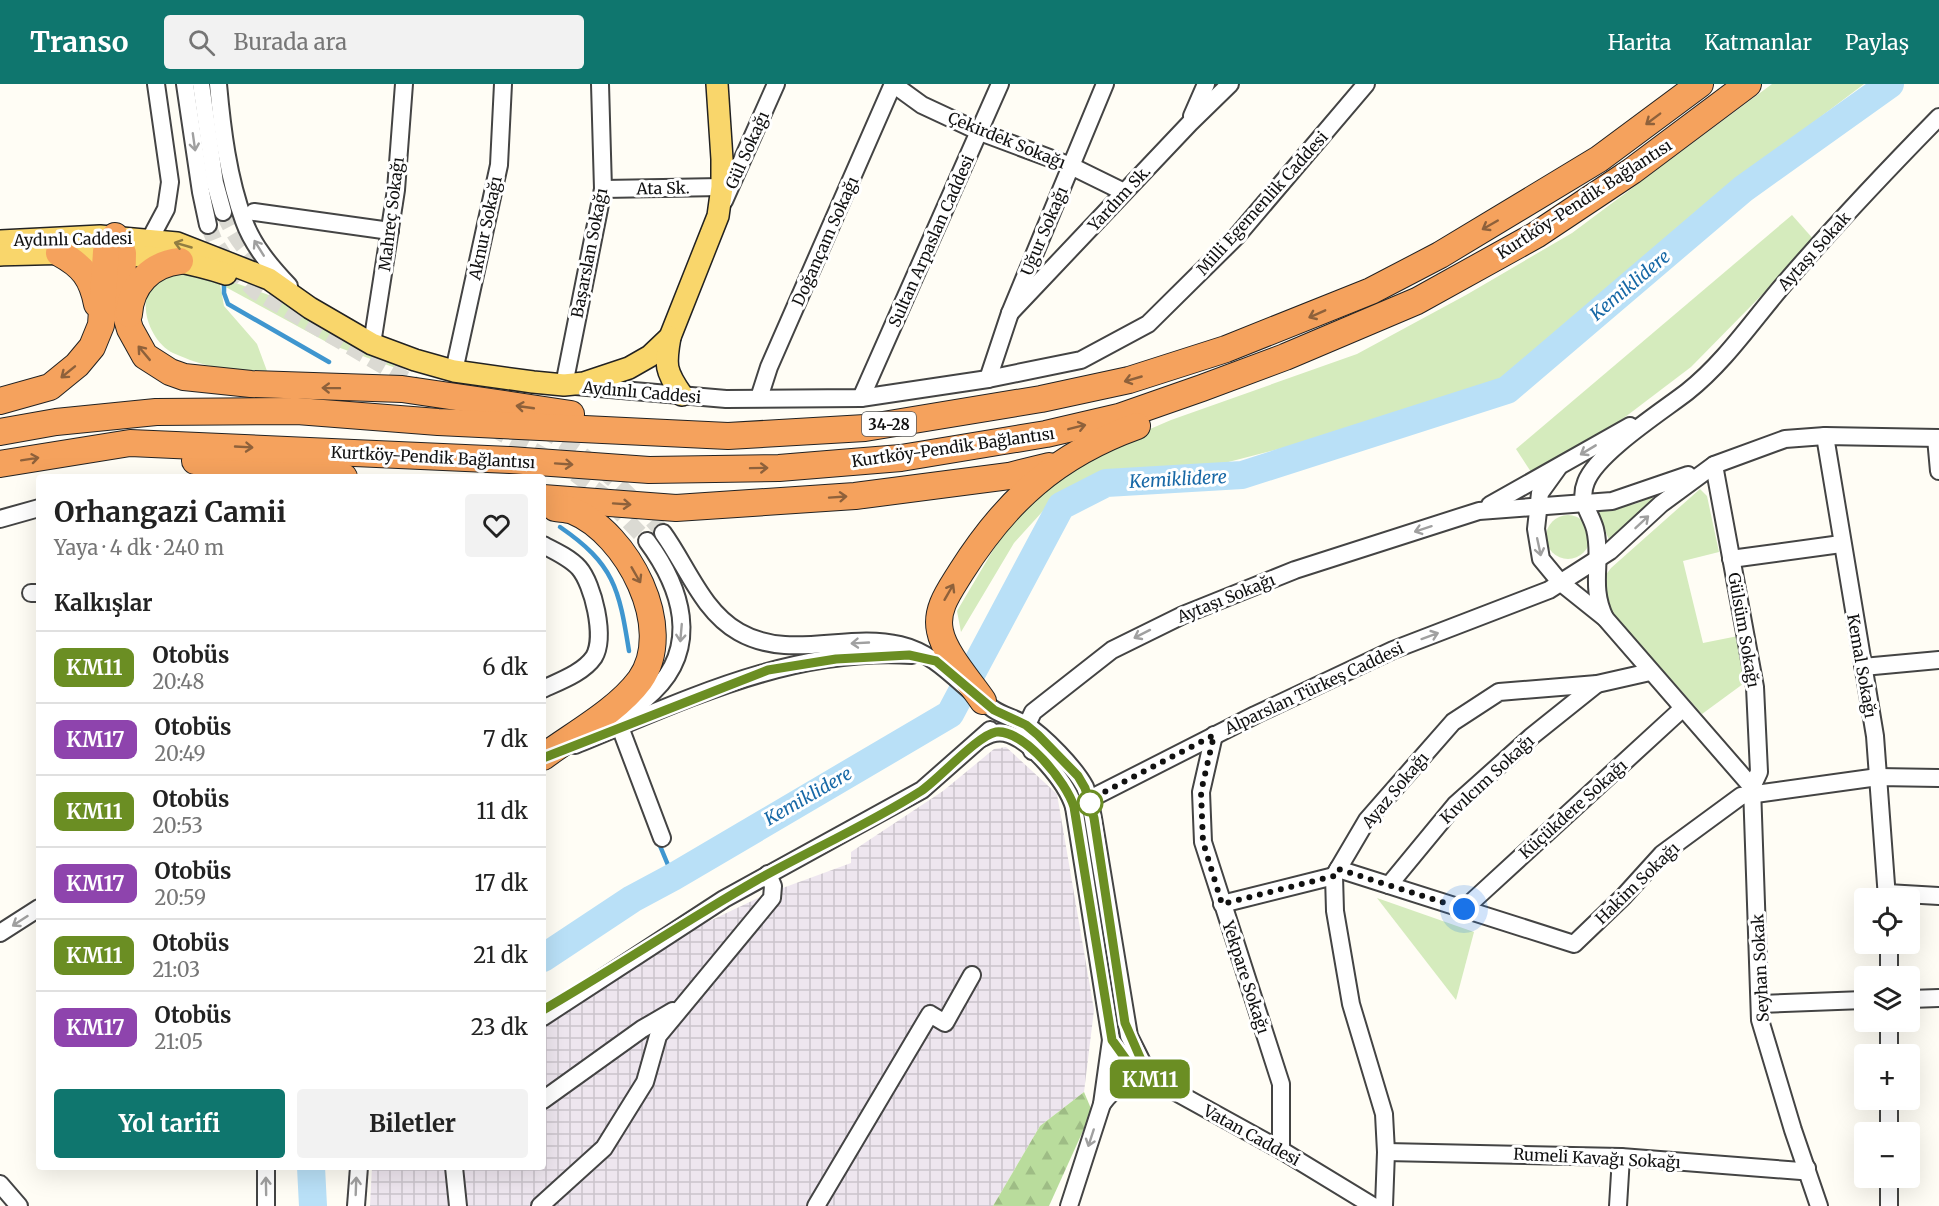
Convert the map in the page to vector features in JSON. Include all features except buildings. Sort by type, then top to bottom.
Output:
[{"type":"highway","name":"Kurtköy-Pendik Bağlantısı","points":[[0,432],[56,422],[156,412],[297,411],[438,422],[728,436],[865,428],[1041,399],[1128,380],[1226,349],[1309,318],[1371,291],[1440,255],[1599,159],[1700,84]]},
{"type":"highway","name":"Kurtköy-Pendik Bağlantısı","points":[[0,464],[130,443],[510,460],[649,470],[780,468],[901,458],[1046,434],[1119,417],[1285,357],[1417,301],[1536,235],[1632,171],[1748,84]]},
{"type":"highway","points":[[115,247],[122,302],[130,329],[145,356],[184,377],[297,387],[402,389],[728,436]]},
{"type":"highway","points":[[0,401],[50,387],[92,347],[101,325],[115,247]]},
{"type":"highway","points":[[130,329],[129,307],[138,285],[161,266],[162,252]]},
{"type":"highway","points":[[59,253],[75,262],[88,274],[93,284],[101,325]]},
{"type":"highway","points":[[546,498],[676,508],[855,496],[1009,476],[1042,469],[1072,457],[1120,432],[1252,386],[1369,322]]},
{"type":"highway","points":[[60,454],[171,459],[315,474]]},
{"type":"highway","points":[[988,706],[941,654],[941,608],[983,537],[1027,489],[1072,457]]},
{"type":"highway","points":[[546,507],[573,510],[597,526],[616,546],[638,576],[651,615],[653,635],[647,667],[639,680],[609,710],[546,755]]},
{"type":"main road","points":[[682,395],[669,376],[665,361],[670,337],[718,216],[722,187],[717,84]]},
{"type":"main road","name":"Aydınlı Caddesi","points":[[0,241],[115,247],[162,252],[232,276],[310,308]]},
{"type":"main road","name":"Aydınlı Caddesi","points":[[0,255],[59,253],[115,247]]},
{"type":"main road","name":"Aydınlı Caddesi","points":[[162,252],[189,247],[269,279],[310,308],[372,344],[415,360],[454,371],[564,385]]},
{"type":"main road","points":[[564,385],[584,383],[629,368],[650,356],[670,337]]},
{"type":"street","points":[[156,84],[170,182],[162,252]]},
{"type":"street","points":[[185,84],[208,225]]},
{"type":"street","points":[[201,84],[215,183],[223,212]]},
{"type":"street","points":[[218,84],[221,119],[244,222],[270,265],[310,308]]},
{"type":"street","name":"Mahreç Sokağı","points":[[372,344],[396,190],[404,84]]},
{"type":"street","name":"Aknur Sokağı","points":[[454,371],[499,165],[502,84]]},
{"type":"street","name":"Başarslan Sokağı","points":[[564,385],[603,189],[600,84]]},
{"type":"street","name":"Gül Sokağı","points":[[718,216],[776,84]]},
{"type":"street","name":"Çekirdek Sokağı","points":[[893,84],[922,105],[980,132],[1071,166],[1124,192]]},
{"type":"street","name":"Doğançam Sokağı","points":[[759,398],[774,357],[893,84]]},
{"type":"street","name":"Sultan Arpaslan Caddesi","points":[[861,398],[1000,84]]},
{"type":"street","name":"Uğur Sokağı","points":[[988,379],[1010,313],[1105,84]]},
{"type":"street","points":[[1190,123],[1206,84]]},
{"type":"street","name":"Yardım Sk.","points":[[1010,313],[1190,123],[1230,84]]},
{"type":"street","name":"Milli Egemenlik Caddesi","points":[[988,379],[1081,360],[1148,324],[1236,237],[1366,84]]},
{"type":"street","name":"Aytaşı Sokak","points":[[1693,387],[1725,354],[1886,171],[1939,117]]},
{"type":"street","name":"Ata Sk.","points":[[603,189],[722,187]]},
{"type":"street","points":[[254,212],[390,231]]},
{"type":"street","name":"Aydınlı Caddesi","points":[[564,385],[726,399],[861,398],[988,379]]},
{"type":"street","points":[[1479,511],[1558,468],[1693,387]]},
{"type":"street","points":[[1605,618],[1597,598],[1595,529],[1583,504],[1585,483],[1604,457],[1693,387]]},
{"type":"street","points":[[1479,511],[1583,504],[1631,496],[1785,440],[1825,436],[1937,438],[1939,471]]},
{"type":"street","name":"Kemal Sokağı","points":[[1825,436],[1841,544],[1875,736],[1886,888]]},
{"type":"street","points":[[1560,582],[1610,551],[1680,488],[1714,465]]},
{"type":"street","name":"Gülsüm Sokağı","points":[[1714,465],[1755,687],[1759,772],[1753,790]]},
{"type":"street","points":[[1558,468],[1543,486],[1538,506],[1537,545],[1545,565],[1560,582],[1605,618],[1753,790]]},
{"type":"street","points":[[0,519],[36,509]]},
{"type":"street","name":"Aytaşı Sokağı","points":[[1029,718],[1113,650],[1146,631],[1295,570],[1479,511]]},
{"type":"street","points":[[663,532],[701,595],[726,623],[741,633],[781,646],[871,642],[900,645],[941,654]]},
{"type":"street","points":[[573,746],[653,693],[671,668],[678,650],[682,627],[680,606],[664,564],[647,541]]},
{"type":"street","points":[[1731,559],[1841,544]]},
{"type":"street","points":[[546,548],[571,561],[586,579],[595,606],[599,640],[593,658],[574,674],[546,688]]},
{"type":"street","name":"Alparslan Türkeş Caddesi","points":[[1082,803],[1214,735],[1393,650],[1517,604],[1560,582]]},
{"type":"street","points":[[546,756],[749,675],[789,665],[900,655],[941,654]]},
{"type":"street","points":[[1863,667],[1939,660]]},
{"type":"street","name":"Ayaz Sokağı","points":[[1336,872],[1367,820],[1453,722],[1499,692],[1597,684],[1650,672]]},
{"type":"street","name":"Kıvılcım Sokağı","points":[[1389,885],[1455,805],[1532,736],[1597,684]]},
{"type":"street","points":[[988,706],[1029,718],[1078,776],[1125,1023],[1142,1062],[1163,1086]]},
{"type":"street","points":[[546,1008],[768,874],[922,790],[995,724],[988,706]]},
{"type":"street","name":"Küçükdere Sokağı","points":[[1464,909],[1682,709]]},
{"type":"street","points":[[1029,718],[1026,739],[1032,751]]},
{"type":"street","points":[[620,727],[662,838]]},
{"type":"street","name":"Vatan Caddesi","points":[[982,738],[996,732],[1004,733],[1032,751],[1082,803],[1112,1040],[1130,1065],[1163,1086],[1281,1150],[1372,1206]]},
{"type":"street","name":"Yekpare Sokağı","points":[[1214,735],[1201,792],[1203,842],[1281,1084],[1281,1150]]},
{"type":"street","name":"Hakim Sokağı","points":[[1336,872],[1389,885],[1574,944],[1623,897],[1662,854],[1741,796],[1753,790],[1878,777],[1939,778]]},
{"type":"street","name":"Seyhan Sokak","points":[[1753,790],[1761,1020],[1819,1206]]},
{"type":"street","points":[[1222,904],[1336,872],[1335,910],[1351,1004],[1384,1114],[1386,1152],[1384,1206]]},
{"type":"street","points":[[540,1206],[604,1148],[645,1082],[658,1036],[772,898],[774,885],[768,874]]},
{"type":"street","points":[[1920,896],[1939,896]]},
{"type":"street","points":[[0,933],[36,910]]},
{"type":"street","points":[[546,1015],[609,972]]},
{"type":"street","points":[[816,1206],[930,1014],[945,1023],[972,975]]},
{"type":"street","points":[[1920,999],[1939,999]]},
{"type":"street","points":[[1760,1004],[1854,1000]]},
{"type":"street","points":[[546,1098],[642,1029],[684,1005]]},
{"type":"street","points":[[1069,1206],[1102,1104],[1112,1040]]},
{"type":"street","points":[[1102,1104],[1112,1090],[1123,1084],[1145,1081],[1163,1086]]},
{"type":"street","name":"Rumeli Kavağı Sokağı","points":[[1386,1152],[1621,1157],[1800,1171],[1807,1168]]},
{"type":"street","points":[[1618,1206],[1621,1157]]},
{"type":"street","points":[[266,1170],[266,1206]]},
{"type":"street","points":[[356,1206],[358,1170]]},
{"type":"street","points":[[454,1170],[458,1206]]},
{"type":"street","points":[[1334,1182],[1346,1195],[1348,1206]]},
{"type":"street","points":[[0,1184],[19,1206]]},
{"type":"street","points":[[1076,1184],[1079,1206]]},
{"type":"street","points":[[1889,1188],[1889,1206]]},
{"type":"shaded area","points":[[1006,747],[1057,794],[1094,1010],[1084,1092],[1040,1126],[993,1206],[370,1206],[372,1170],[546,1170],[546,1018],[682,934],[769,893],[851,863],[851,852],[943,791],[994,749]]},
{"type":"green space","points":[[1772,84],[1864,84],[1757,165],[1506,379],[1290,446],[1205,468],[1107,472],[1052,501],[1014,543],[961,632],[957,611],[1002,535],[1052,482],[1099,451],[1171,420],[1357,354],[1466,295],[1572,233]]},
{"type":"green space","points":[[1792,215],[1815,241],[1691,367],[1608,430],[1533,475],[1516,449]]},
{"type":"green space","points":[[185,265],[283,300],[404,371],[332,345],[220,284],[224,306],[257,344],[267,371],[219,368],[173,353],[159,342],[150,326],[146,298],[152,285],[160,277]]},
{"type":"green space","points":[[1700,489],[1707,496],[1719,552],[1683,561],[1703,643],[1738,636],[1747,681],[1702,714],[1607,607],[1602,580],[1611,568]]},
{"type":"green space","points":[[1652,497],[1655,501],[1610,542],[1597,511],[1635,504]]},
{"type":"green space","points":[[1568,515],[1583,522],[1590,537],[1583,552],[1568,559],[1553,552],[1546,537],[1553,522]]},
{"type":"green space","points":[[1377,898],[1474,932],[1456,1000]]},
{"type":"green space","points":[[1084,1092],[1092,1111],[1049,1206],[993,1206],[1040,1126]]},
{"type":"waterway","name":"Kemiklidere","points":[[546,956],[632,899],[950,714],[1061,506],[1106,483],[1242,475],[1507,390],[1743,189],[1890,84]]},
{"type":"waterway","points":[[224,283],[224,293],[228,304],[329,362]]},
{"type":"waterway","points":[[560,527],[592,553],[611,579],[622,610],[629,651]]},
{"type":"waterway","points":[[658,841],[673,877]]},
{"type":"waterway","name":"Kemiklidere","points":[[311,1170],[313,1206]]},
{"type":"tunnel","points":[[223,212],[244,248],[275,276]]},
{"type":"tunnel","points":[[208,225],[215,242],[232,268],[256,292],[419,387]]},
{"type":"tunnel","points":[[491,428],[567,468],[602,494],[647,541]]},
{"type":"tunnel","points":[[542,429],[577,451],[608,475],[663,533]]},
{"type":"bus line","name":"KM11","points":[[546,757],[725,684],[768,670],[789,665],[871,656],[909,655],[936,661],[994,710],[1026,725],[1038,735],[1066,762],[1085,788],[1094,818],[1125,1023],[1133,1046],[1142,1062],[1150,1074],[1163,1086],[1130,1065],[1119,1053],[1112,1040],[1074,807],[1069,791],[1053,771],[1020,740],[1004,733],[996,732],[982,738],[922,790],[724,899],[609,972],[546,1008]]},
{"type":"route","points":[[1090,803],[1089,800],[1214,735],[1201,792],[1203,842],[1222,904],[1334,876],[1338,869],[1464,909]]}]
